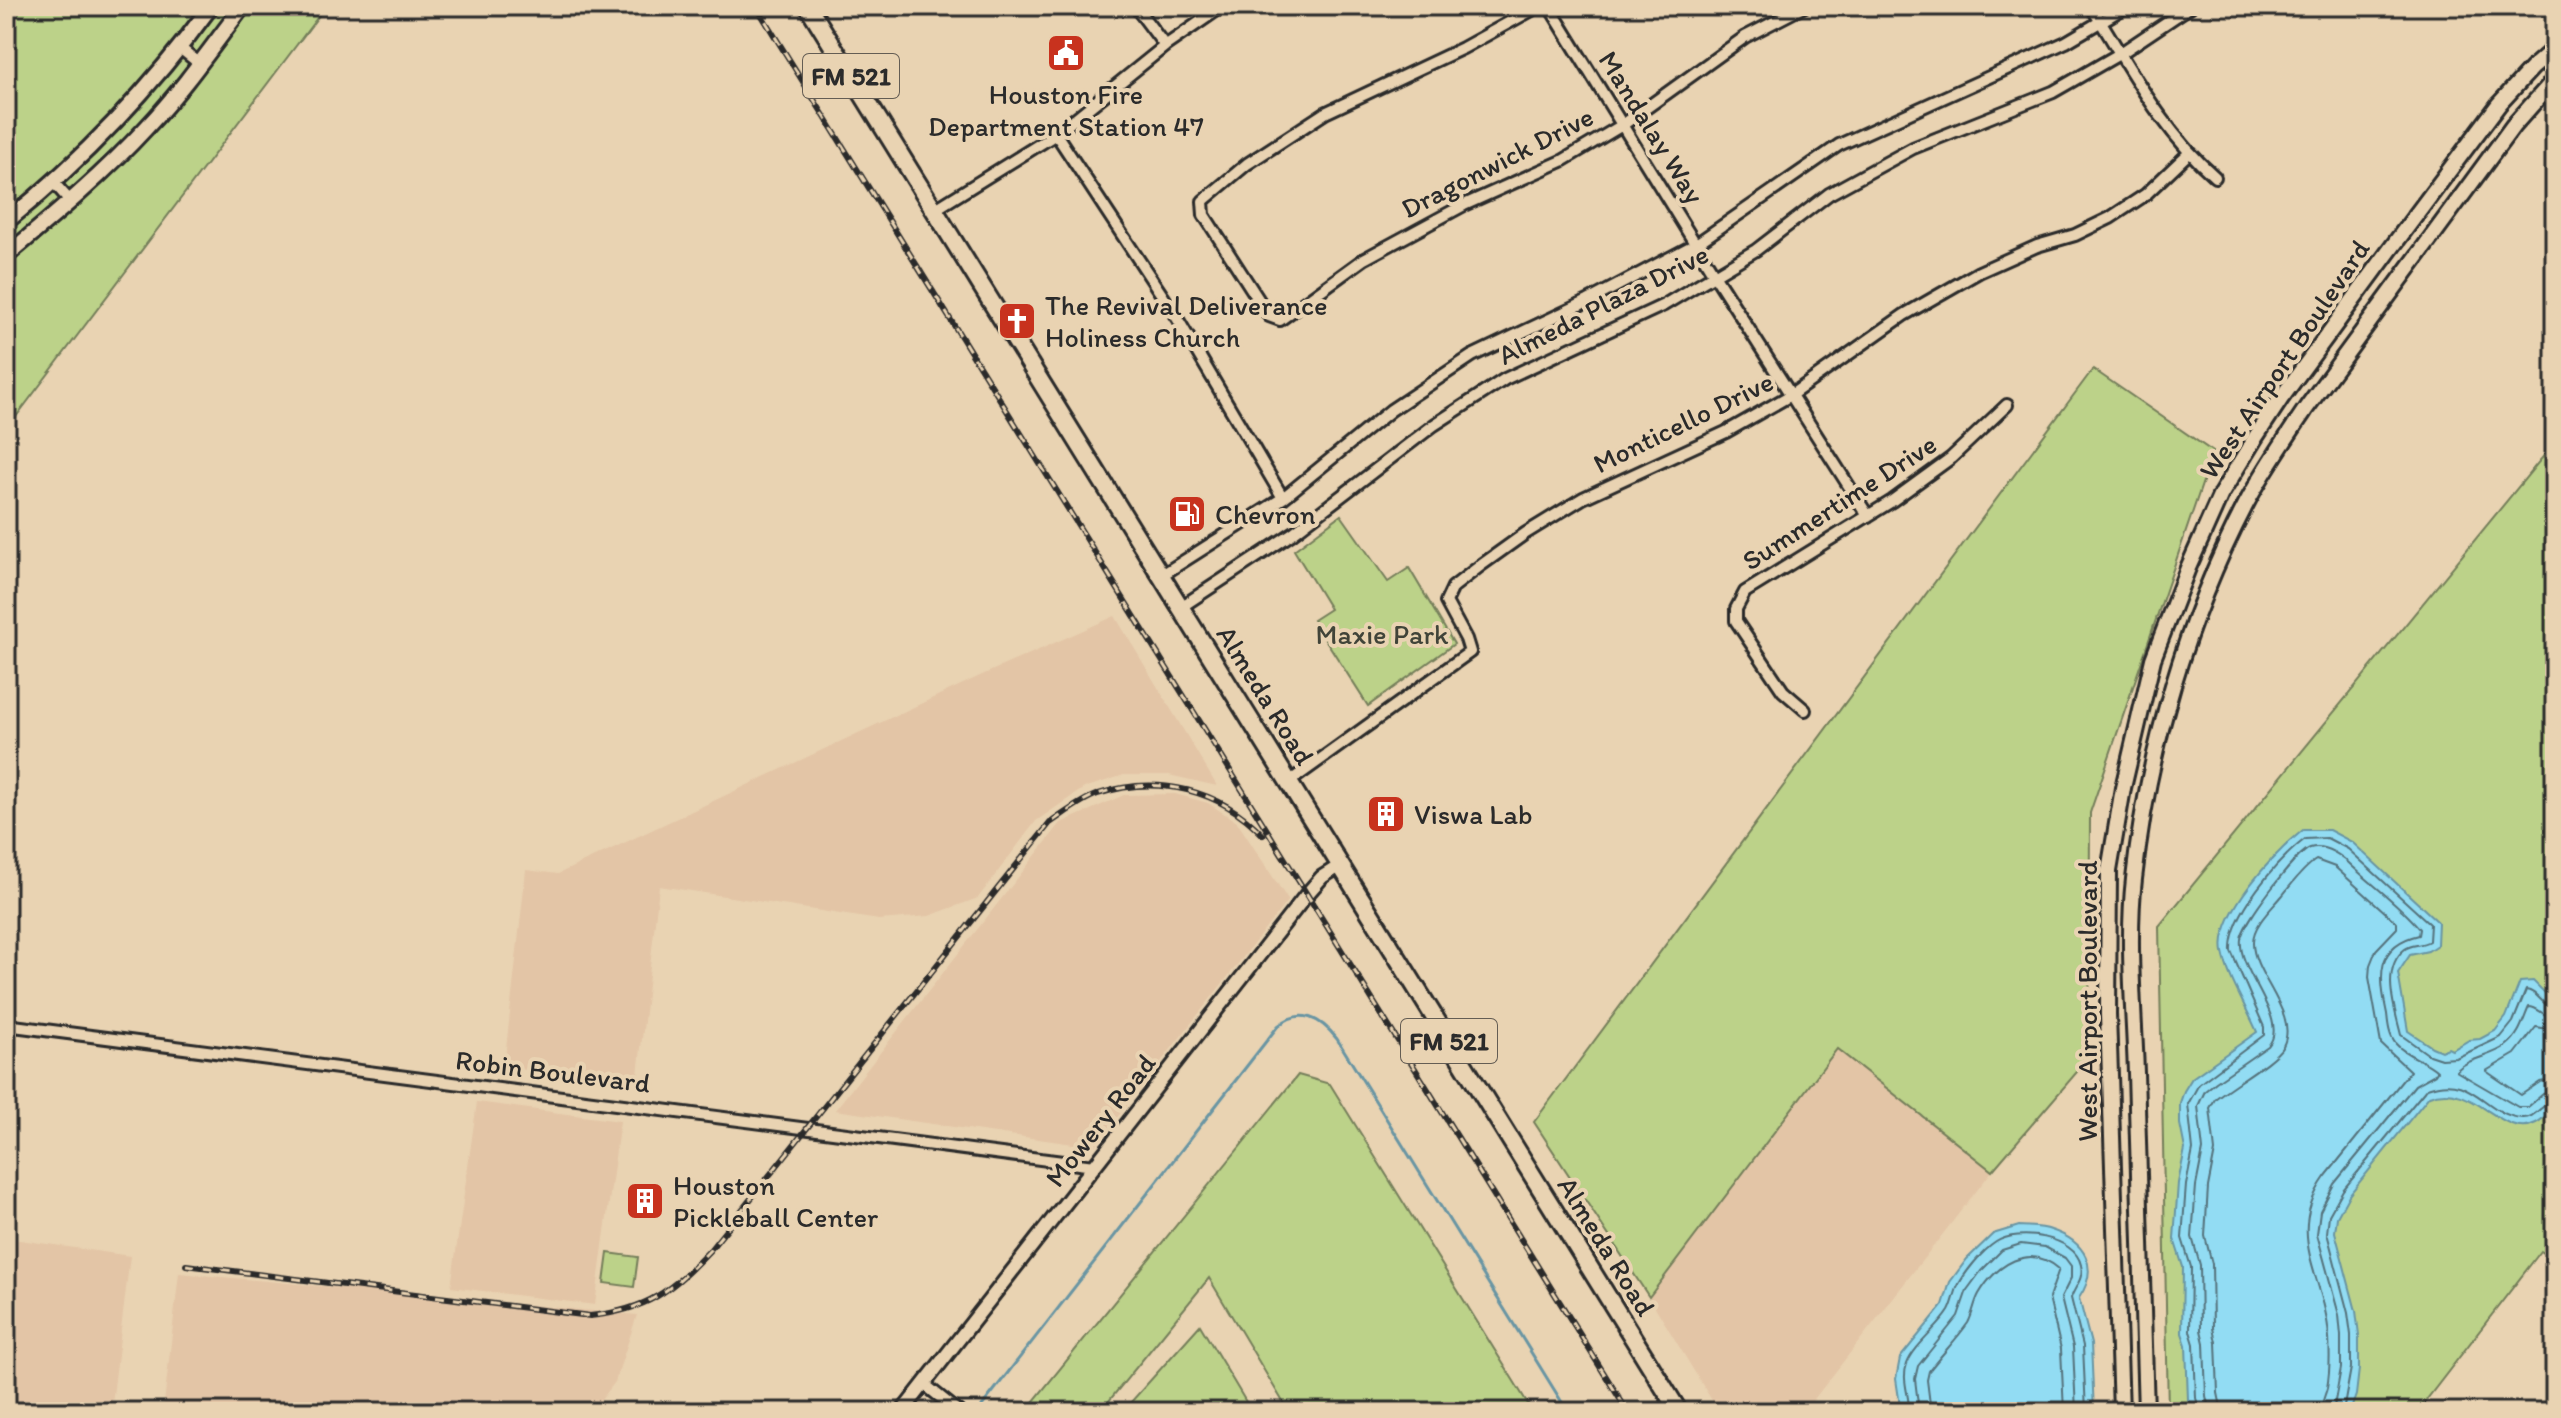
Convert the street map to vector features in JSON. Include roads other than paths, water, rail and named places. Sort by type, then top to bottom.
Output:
[{"type":"main road","points":[[6,222],[54,183],[128,110],[211,6]]},
{"type":"main road","points":[[6,256],[71,202],[147,127],[243,6]]},
{"type":"main road","name":"Almeda Road","points":[[808,6],[1679,1412]]},
{"type":"main road","name":"West Airport Boulevard","points":[[2121,1412],[2108,1014],[2109,871],[2123,788],[2153,659],[2221,494],[2255,438],[2499,104],[2555,48]]},
{"type":"main road","name":"West Airport Boulevard","points":[[2146,1412],[2133,880],[2148,792],[2178,669],[2213,577],[2246,503],[2280,447],[2513,126],[2555,79]]},
{"type":"main road","points":[[2398,239],[2418,254]]},
{"type":"main road","points":[[2188,568],[2213,577]]},
{"type":"main road","points":[[2123,788],[2148,792]]},
{"type":"main road","points":[[2108,1014],[2134,1016]]},
{"type":"main road","points":[[2115,1219],[2141,1220]]},
{"type":"street","points":[[1135,6],[1165,46]]},
{"type":"street","points":[[934,210],[1056,134],[1165,46],[1223,6]]},
{"type":"street","name":"Dragonwick Drive","points":[[1539,6],[1463,48],[1325,113],[1247,164],[1209,194],[1203,201],[1204,215],[1269,316],[1280,320],[1364,259],[1409,233],[1562,161],[1624,124],[1745,37],[1805,6]]},
{"type":"street","name":"Mandalay Way","points":[[1549,6],[1715,276],[1868,516]]},
{"type":"street","points":[[2091,6],[2157,113],[2188,154],[2215,177]]},
{"type":"street","name":"Almeda Plaza Drive","points":[[1162,575],[1283,498],[1391,410],[1472,356],[1588,301],[1696,244],[1839,145],[2066,42],[2127,6]]},
{"type":"street","name":"Almeda Plaza Drive","points":[[1181,607],[1293,533],[1434,425],[1505,379],[1623,326],[1715,276],[1756,250],[1829,194],[1869,171],[1933,140],[1998,117],[2053,92],[2121,53],[2191,6]]},
{"type":"street","points":[[180,48],[200,64]]},
{"type":"street","points":[[1056,134],[1177,318],[1283,498]]},
{"type":"street","name":"Monticello Drive","points":[[1289,782],[1470,652],[1446,602],[1448,594],[1453,587],[1526,533],[1583,498],[1726,432],[1791,395],[1904,315],[1979,272],[2110,218],[2145,195],[2188,154]]},
{"type":"street","points":[[54,183],[71,202]]},
{"type":"street","name":"Summertime Drive","points":[[1805,710],[1783,691],[1736,621],[1736,609],[1745,592],[1868,516],[1951,458],[2007,405]]},
{"type":"street","name":"Mowery Road","points":[[902,1412],[1307,894],[1322,877],[1341,865]]},
{"type":"street","name":"Robin Boulevard","points":[[6,1025],[1094,1166]]},
{"type":"street","points":[[924,1384],[959,1412]]},
{"type":"water","points":[[2303,830],[2329,830],[2352,842],[2438,922],[2437,945],[2428,951],[2410,955],[2398,973],[2408,1031],[2441,1051],[2480,1039],[2495,1031],[2506,1017],[2520,982],[2533,981],[2555,1003],[2555,1106],[2539,1122],[2523,1126],[2511,1124],[2460,1096],[2445,1093],[2429,1096],[2349,1195],[2337,1217],[2335,1232],[2356,1311],[2359,1335],[2356,1395],[2350,1412],[2193,1412],[2188,1400],[2186,1345],[2182,1333],[2183,1267],[2174,1239],[2178,1183],[2185,1149],[2180,1103],[2192,1078],[2257,1032],[2229,972],[2223,952],[2223,937],[2229,920],[2250,885]]},
{"type":"water","points":[[2019,1226],[2044,1228],[2063,1235],[2086,1256],[2088,1276],[2079,1298],[2091,1344],[2094,1412],[1901,1412],[1896,1379],[1900,1358],[1943,1305],[1950,1282],[1967,1259],[1993,1234]]},
{"type":"waterway","points":[[982,1406],[1278,1026],[1286,1020],[1302,1016],[1324,1025],[1337,1039],[1568,1412]]},
{"type":"railway","points":[[756,6],[1628,1412]]},
{"type":"railway","points":[[186,1265],[590,1316],[628,1309],[670,1287],[710,1250],[1050,823],[1098,794],[1121,788],[1166,786],[1208,797],[1228,807],[1263,835]]},
{"type":"place","name":"Houston Fire Department Station 47","points":[[1066,53]]},
{"type":"place","name":"The Revival Deliverance Holiness Church","points":[[1017,321]]},
{"type":"place","name":"Chevron","points":[[1187,514]]},
{"type":"place","name":"Viswa Lab","points":[[1386,814]]},
{"type":"place","name":"Houston Pickleball Center","points":[[645,1201]]},
{"type":"park label","name":"Maxie Park","points":[[1382,634]]}]
